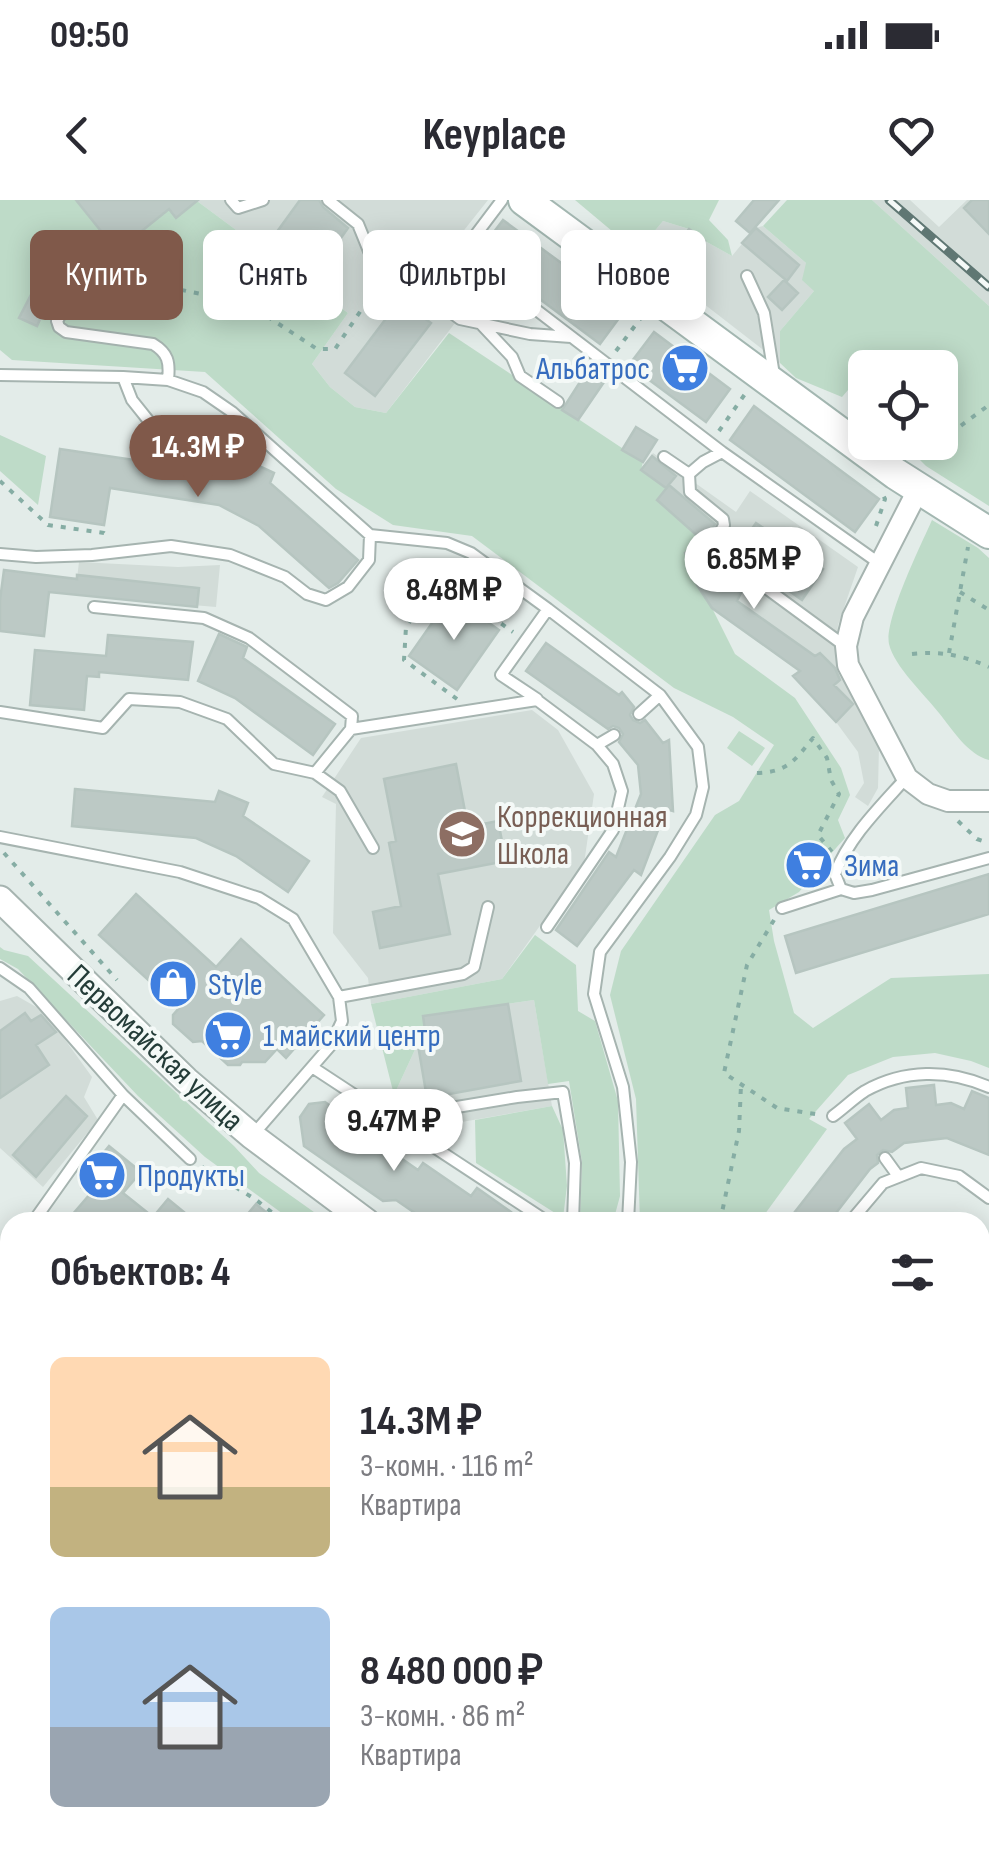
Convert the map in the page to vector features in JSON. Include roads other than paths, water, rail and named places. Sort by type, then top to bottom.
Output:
[{"type":"main road","points":[[524,200],[761,389],[918,490],[979,535]]},
{"type":"street","points":[[918,490],[853,617],[846,646],[848,665],[907,778],[928,794],[948,801],[989,801]]},
{"type":"street","name":"Первомайская улица","points":[[0,899],[186,1080],[252,1136],[354,1212]]},
{"type":"lane","points":[[231,200],[238,208],[263,200]]},
{"type":"lane","points":[[328,200],[358,224],[369,251],[390,262],[398,273],[460,319],[530,334],[573,337]]},
{"type":"lane","points":[[502,200],[462,253],[722,452],[880,563]]},
{"type":"lane","points":[[747,276],[764,313],[761,389]]},
{"type":"lane","points":[[58,320],[66,332],[152,344],[165,352],[170,365],[168,380]]},
{"type":"lane","points":[[480,324],[512,356],[520,376],[558,402]]},
{"type":"lane","points":[[170,365],[232,412],[370,536],[446,543],[459,548],[548,608],[660,695],[698,747],[703,788],[696,815],[600,952],[594,994],[623,1087],[631,1162],[628,1212]]},
{"type":"lane","points":[[0,375],[168,380],[202,392]]},
{"type":"lane","points":[[124,377],[132,400],[152,425],[235,449]]},
{"type":"lane","points":[[689,474],[722,452]]},
{"type":"lane","points":[[664,457],[689,474]]},
{"type":"lane","points":[[689,474],[690,492],[723,518],[724,525],[716,540],[725,558],[846,646]]},
{"type":"lane","points":[[0,554],[36,557],[171,546],[230,555],[286,577],[307,594],[326,600],[348,587],[369,560],[370,536]]},
{"type":"lane","points":[[94,607],[204,618],[249,638],[352,716],[350,729],[315,773]]},
{"type":"lane","points":[[547,927],[613,830],[622,790],[613,764],[596,745],[502,674],[548,608]]},
{"type":"lane","points":[[639,714],[660,695]]},
{"type":"lane","points":[[0,712],[103,728],[128,699],[180,702],[227,719],[274,764],[315,773],[340,791],[373,848]]},
{"type":"lane","points":[[350,729],[538,700]]},
{"type":"lane","points":[[596,745],[614,735]]},
{"type":"lane","points":[[841,889],[834,874],[841,857],[907,778]]},
{"type":"lane","points":[[0,836],[180,872],[259,898],[293,919],[339,996],[342,1021],[330,1045],[252,1136]]},
{"type":"lane","points":[[782,908],[841,889],[872,890],[989,858]]},
{"type":"lane","points":[[339,996],[463,974],[474,967],[488,907]]},
{"type":"lane","points":[[0,968],[29,988],[123,1095],[190,1159]]},
{"type":"lane","points":[[312,1067],[533,1212]]},
{"type":"lane","points":[[833,1116],[863,1092],[898,1077],[934,1072],[989,1086]]},
{"type":"lane","points":[[427,1112],[564,1092],[575,1163],[573,1212]]},
{"type":"lane","points":[[40,1212],[123,1095]]},
{"type":"lane","points":[[845,1106],[853,1117]]},
{"type":"lane","points":[[885,1158],[898,1176]]},
{"type":"lane","points":[[858,1212],[883,1182],[921,1168],[959,1176],[989,1198]]},
{"type":"railway","points":[[889,200],[989,287]]},
{"type":"place","name":"Альбатрос","points":[[685,368]]},
{"type":"place","name":"Коррекционная Школа","points":[[462,834]]},
{"type":"place","name":"Зима","points":[[809,865]]},
{"type":"place","name":"Style","points":[[173,984]]},
{"type":"place","name":"1 майский центр","points":[[228,1035]]},
{"type":"place","name":"Продукты","points":[[102,1175]]}]
